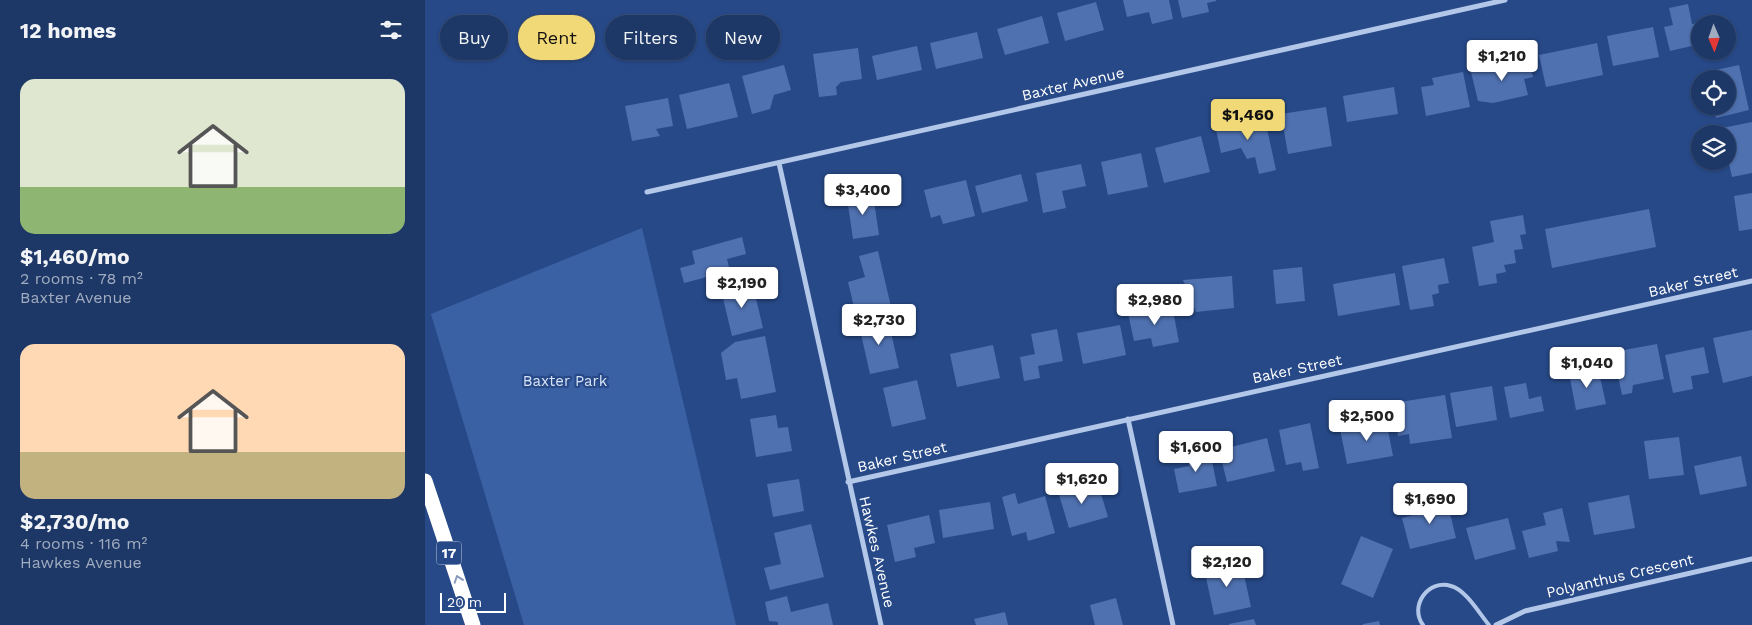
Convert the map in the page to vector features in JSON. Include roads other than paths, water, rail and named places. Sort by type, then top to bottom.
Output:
[{"type":"highway","name":"17","points":[[425,481],[473,625]]},
{"type":"street","name":"Baxter Avenue","points":[[647,192],[1505,0]]},
{"type":"street","name":"Hawkes Avenue","points":[[779,163],[881,625]]},
{"type":"street","name":"Baker Street","points":[[848,482],[1752,282]]},
{"type":"street","points":[[1128,419],[1173,625]]},
{"type":"street","name":"Polyanthus Crescent","points":[[1496,625],[1525,611],[1752,559]]},
{"type":"lane","points":[[1423,625],[1418,612],[1419,602],[1432,587],[1441,585],[1452,586],[1460,590],[1489,625]]},
{"type":"park label","name":"Baxter Park","points":[[565,381]]}]
